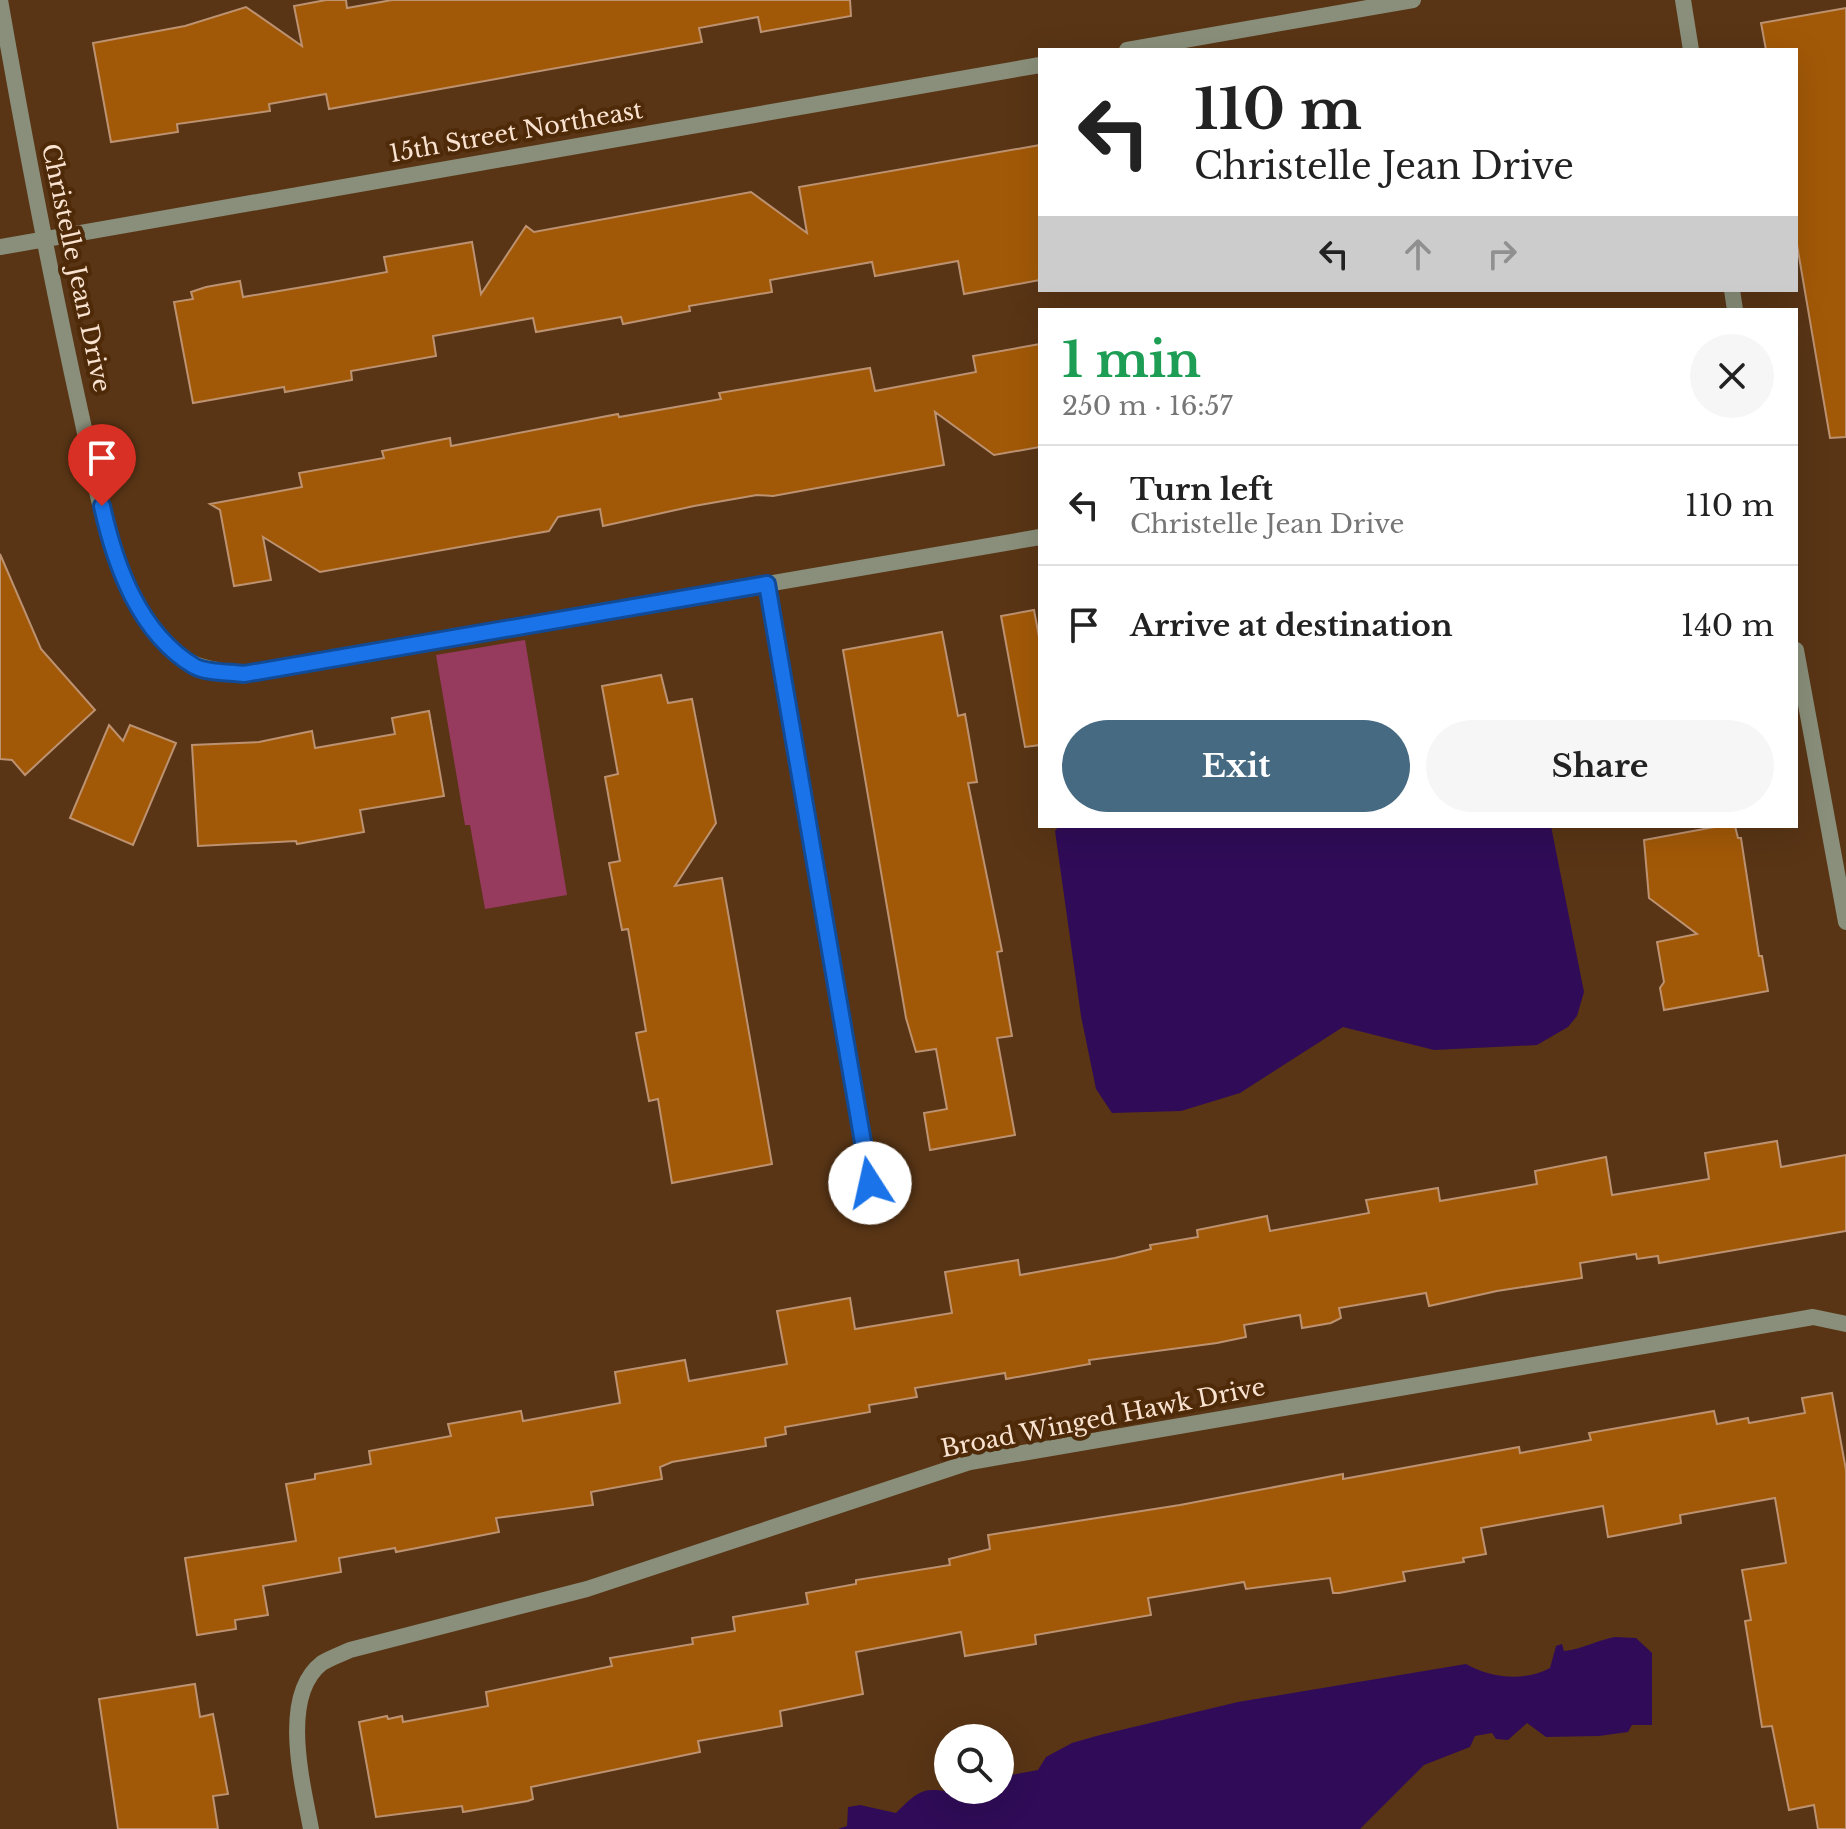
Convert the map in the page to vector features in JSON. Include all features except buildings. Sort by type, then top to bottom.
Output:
[{"type":"street","name":"Christelle Jean Drive","points":[[0,0],[42,239],[109,536],[130,593],[159,636],[196,667],[244,674],[1038,537]]},
{"type":"street","points":[[1138,48],[1413,0]]},
{"type":"street","points":[[1683,0],[1691,48]]},
{"type":"street","name":"15th Street Northeast","points":[[0,247],[1038,65]]},
{"type":"street","points":[[767,584],[870,1183]]},
{"type":"street","points":[[1798,661],[1846,922]]},
{"type":"street","name":"Broad Winged Hawk Drive","points":[[311,1829],[295,1741],[304,1692],[320,1664],[350,1650],[587,1589],[970,1462],[1813,1317],[1846,1324]]},
{"type":"shaded area","points":[[525,640],[567,895],[485,909],[470,825],[465,825],[436,655]]},
{"type":"shaded area","points":[[1057,828],[1551,828],[1584,992],[1577,1016],[1568,1027],[1537,1045],[1434,1050],[1343,1027],[1240,1093],[1181,1111],[1112,1113],[1096,1089],[1081,1016],[1055,831]]},
{"type":"shaded area","points":[[1615,1637],[1636,1638],[1652,1653],[1652,1725],[1632,1725],[1628,1732],[1599,1736],[1546,1737],[1527,1723],[1508,1740],[1496,1739],[1492,1733],[1475,1736],[1470,1747],[1424,1765],[1360,1829],[838,1829],[847,1826],[848,1807],[860,1805],[896,1813],[927,1790],[934,1790],[934,1804],[1014,1804],[1014,1774],[1038,1770],[1046,1757],[1072,1743],[1100,1735],[1238,1702],[1466,1664],[1496,1675],[1518,1677],[1550,1668],[1556,1646],[1562,1644],[1564,1651]]},
{"type":"route","points":[[102,506],[109,536],[130,593],[159,636],[196,667],[244,674],[767,584],[870,1183]]}]
